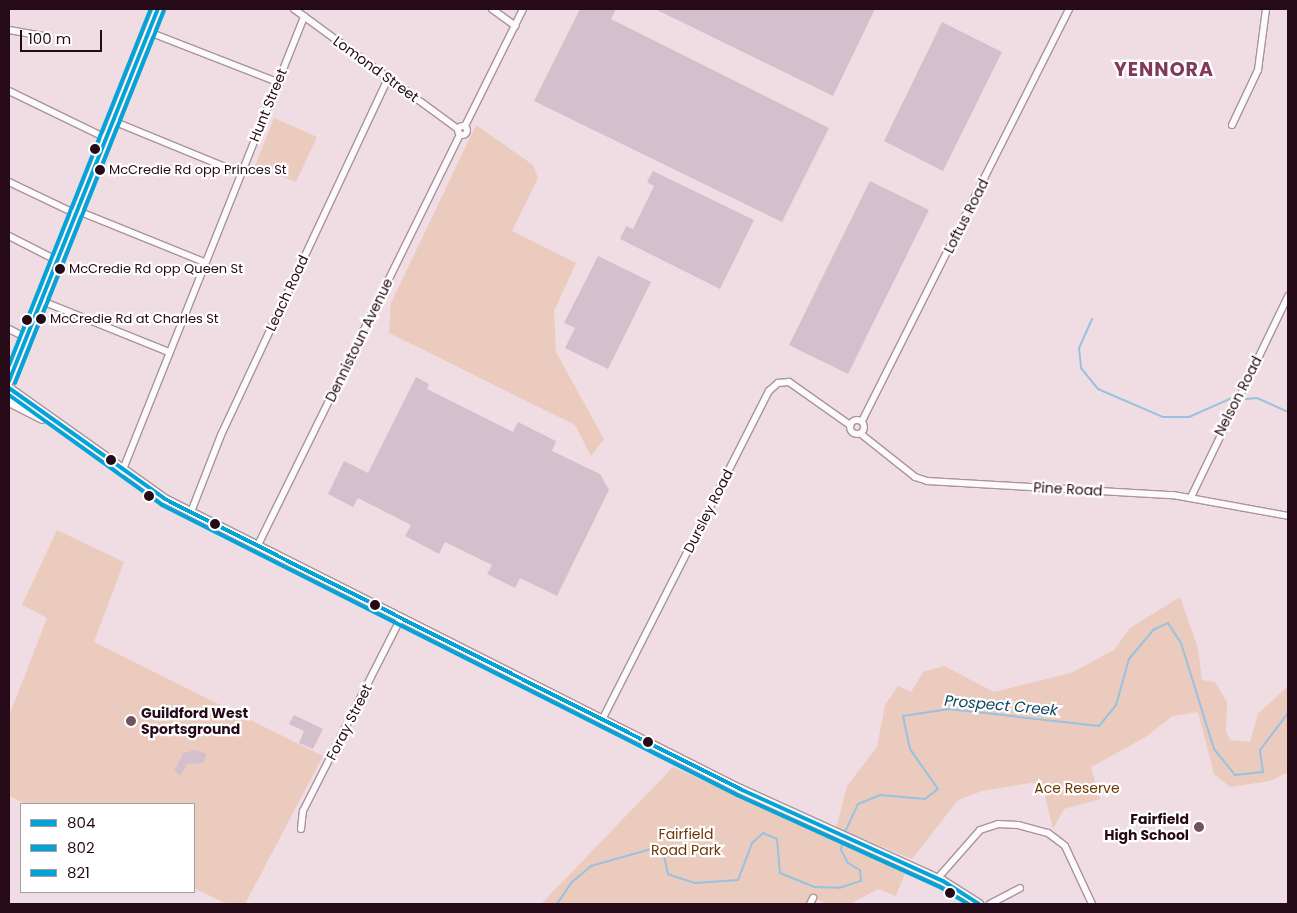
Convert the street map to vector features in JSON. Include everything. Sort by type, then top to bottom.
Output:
[{"type":"main road","points":[[9,381],[158,9]]},
{"type":"main road","points":[[9,388],[51,422],[122,472],[191,512],[834,834],[937,879],[979,904]]},
{"type":"main road","points":[[9,402],[51,422]]},
{"type":"street","name":"Lomond Street","points":[[294,9],[389,77],[459,132]]},
{"type":"street","points":[[492,9],[515,26]]},
{"type":"street","points":[[459,132],[465,126],[523,9]]},
{"type":"street","name":"Loftus Road","points":[[862,421],[1068,9]]},
{"type":"street","points":[[1232,125],[1260,61],[1266,9]]},
{"type":"street","name":"Hunt Street","points":[[122,472],[204,262],[304,16]]},
{"type":"street","points":[[9,30],[47,37]]},
{"type":"street","points":[[149,32],[277,82]]},
{"type":"street","name":"Leach Road","points":[[191,512],[225,427],[389,77]]},
{"type":"street","points":[[9,91],[106,138]]},
{"type":"street","points":[[113,120],[240,173]]},
{"type":"street","name":"Dennistoun Avenue","points":[[258,545],[459,132]]},
{"type":"street","points":[[9,182],[77,213],[204,262]]},
{"type":"street","points":[[9,236],[58,261]]},
{"type":"street","name":"Nelson Road","points":[[1191,497],[1288,296]]},
{"type":"street","points":[[42,301],[169,352]]},
{"type":"street","points":[[9,330],[27,338]]},
{"type":"street","name":"Dursley Road","points":[[603,718],[769,391],[778,383],[789,382],[850,425]]},
{"type":"street","points":[[850,425],[862,421],[861,434]]},
{"type":"street","name":"Pine Road","points":[[850,425],[853,433],[861,434],[915,477],[927,481],[1191,497],[1288,516]]},
{"type":"street","name":"Foray Street","points":[[301,828],[303,812],[401,618]]},
{"type":"street","points":[[937,879],[980,830],[998,824],[1018,825],[1048,833],[1065,846],[1092,904]]},
{"type":"street","points":[[990,904],[1020,888]]},
{"type":"green space","points":[[274,118],[317,137],[296,182],[255,166]]},
{"type":"green space","points":[[476,125],[533,165],[538,178],[512,231],[576,263],[554,311],[556,352],[604,439],[591,456],[575,425],[389,333],[391,303]]},
{"type":"green space","name":"Guildford West Sportsground","points":[[57,530],[124,562],[94,642],[323,756],[245,904],[227,904],[195,888],[195,803],[24,803],[9,796],[9,716],[47,618],[22,605]]},
{"type":"green space","name":"Ace Reserve","points":[[1180,597],[1198,648],[1202,680],[1215,682],[1227,702],[1226,732],[1230,740],[1250,742],[1258,714],[1288,686],[1288,772],[1270,781],[1230,787],[1214,774],[1198,712],[1173,716],[1144,738],[1091,767],[1100,799],[1064,809],[1053,829],[1042,784],[1030,783],[982,791],[958,800],[912,859],[836,828],[847,786],[877,747],[885,705],[898,686],[911,692],[923,672],[944,666],[994,692],[1071,673],[1114,650],[1130,628]]},
{"type":"green space","name":"Fairfield Road Park","points":[[673,767],[905,873],[896,896],[878,889],[850,904],[826,904],[811,896],[806,904],[541,904]]},
{"type":"building","points":[[580,9],[616,9],[611,19],[829,128],[782,222],[534,101]]},
{"type":"building","points":[[655,9],[875,9],[833,96]]},
{"type":"building","points":[[942,22],[1002,52],[943,171],[884,141]]},
{"type":"building","points":[[653,171],[754,220],[720,289],[620,239],[626,226],[633,229],[654,186],[647,182]]},
{"type":"building","points":[[870,181],[929,210],[848,374],[789,345]]},
{"type":"building","points":[[598,256],[651,282],[608,369],[565,348],[575,328],[564,323]]},
{"type":"building","points":[[416,377],[429,384],[427,389],[513,432],[518,422],[556,441],[552,451],[600,474],[609,490],[557,596],[520,578],[515,588],[487,574],[492,565],[445,542],[439,554],[405,536],[411,525],[358,498],[353,507],[328,494],[344,461],[368,473]]},
{"type":"building","points":[[294,715],[323,729],[313,749],[299,743],[304,731],[289,724]]},
{"type":"building","points":[[195,750],[207,754],[203,763],[187,764],[181,775],[174,771],[184,753]]},
{"type":"waterway","points":[[1092,319],[1079,348],[1081,368],[1098,389],[1163,417],[1189,417],[1234,397]]},
{"type":"waterway","points":[[1246,399],[1257,398],[1288,412]]},
{"type":"waterway","name":"Prospect Creek","points":[[844,834],[858,804],[880,795],[925,799],[938,789],[910,749],[903,716],[949,709],[1099,726],[1116,705],[1129,659],[1153,630],[1168,623],[1181,643],[1214,749],[1235,775],[1263,772],[1260,750],[1288,713]]},
{"type":"waterway","name":"Prospect Creek","points":[[557,904],[572,882],[591,866],[651,849],[663,852],[668,874],[679,878],[695,883],[738,880],[752,843],[763,833],[777,839],[780,873],[815,887],[839,888],[861,881],[860,870],[848,863],[841,850],[843,838]]},
{"type":"transit line","points":[[9,365],[151,9]]},
{"type":"transit line","name":"804","points":[[9,381],[158,9]]},
{"type":"transit line","name":"821","points":[[15,383],[164,11]]},
{"type":"transit line","name":"804","points":[[9,388],[165,499],[740,789],[943,881],[979,904]]},
{"type":"transit line","name":"802","points":[[9,395],[162,505],[737,795],[940,887],[968,904]]},
{"type":"place","name":"McCredie Rd opp Princes St","points":[[100,170]]},
{"type":"place","name":"McCredie Rd opp Queen St","points":[[60,269]]},
{"type":"place","name":"McCredie Rd at Charles St","points":[[41,319]]},
{"type":"place","name":"Guildford West Sportsground","points":[[131,721]]},
{"type":"place","name":"Fairfield High School","points":[[1199,827]]},
{"type":"district","name":"YENNORA","points":[[1164,70]]}]
